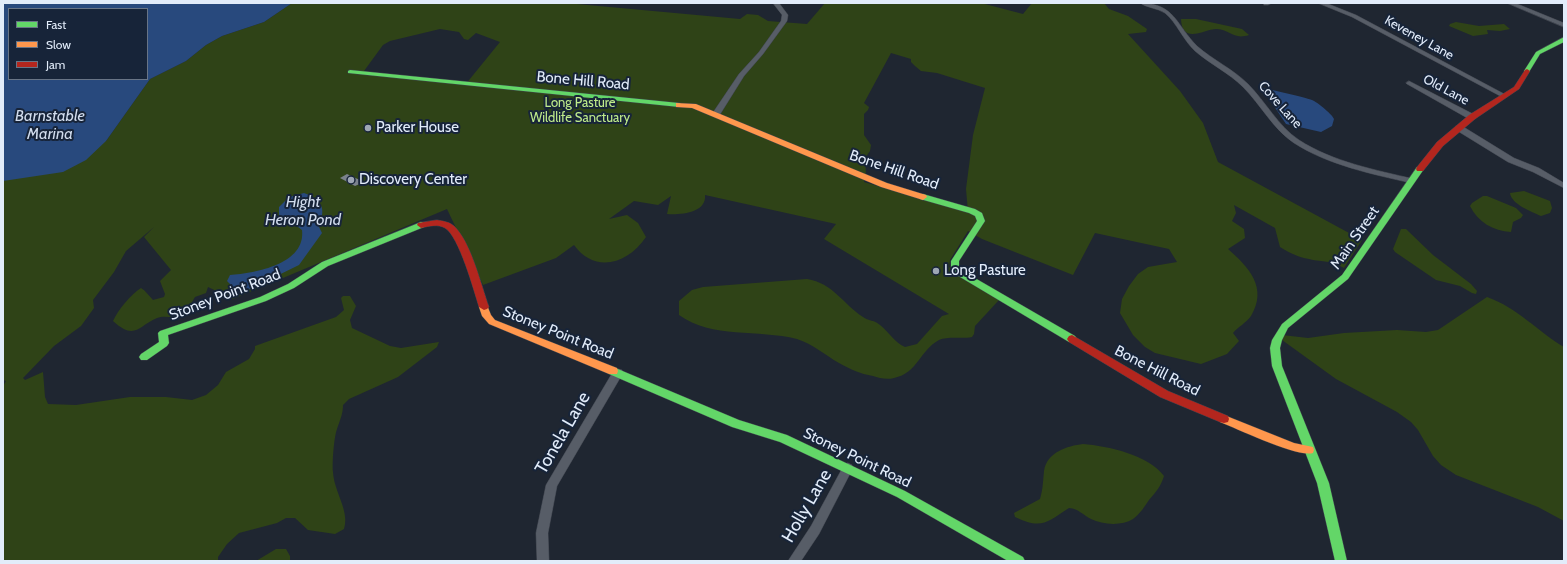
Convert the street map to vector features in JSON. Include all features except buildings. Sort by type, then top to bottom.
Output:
[{"type":"street","points":[[716,114],[741,76],[761,53],[784,21],[785,15],[776,3]]},
{"type":"street","name":"Cove Lane","points":[[1143,3],[1156,6],[1171,15],[1187,39],[1196,48],[1244,84],[1282,128],[1296,141],[1328,156],[1411,181]]},
{"type":"street","name":"Keveney Lane","points":[[1321,3],[1354,16],[1504,96]]},
{"type":"street","points":[[1510,3],[1564,25]]},
{"type":"street","name":"Main Street","points":[[1341,561],[1323,483],[1277,366],[1275,348],[1277,340],[1291,320],[1345,277],[1411,181],[1440,144],[1472,117],[1520,84],[1538,52],[1564,39]]},
{"type":"street","name":"Bone Hill Road","points":[[350,72],[667,102],[693,106],[716,114],[884,185],[972,211],[979,214],[981,221],[955,261],[955,267],[958,272],[1164,394],[1293,447],[1309,450]]},
{"type":"street","name":"Old Lane","points":[[1408,83],[1472,117]]},
{"type":"street","points":[[1459,128],[1511,160],[1536,170],[1564,186]]},
{"type":"street","name":"Stoney Point Road","points":[[144,357],[164,344],[163,333],[263,299],[280,292],[331,262],[424,224],[439,223],[450,227],[456,236],[469,262],[487,316],[492,322],[618,373],[736,424],[783,438],[901,494],[1019,561]]},
{"type":"street","name":"Tonela Lane","points":[[543,561],[542,533],[552,485],[618,373]]},
{"type":"street","name":"Holly Lane","points":[[794,561],[815,530],[848,468]]},
{"type":"green space","name":"Long Pasture Wildlife Sanctuary","points":[[292,3],[566,3],[740,19],[747,14],[758,15],[768,21],[807,24],[825,3],[981,3],[1023,14],[1032,3],[1104,3],[1109,9],[1128,16],[1147,29],[1146,32],[1128,34],[1180,91],[1203,123],[1218,162],[1362,240],[1344,268],[1331,262],[1301,257],[1280,247],[1275,228],[1234,205],[1236,213],[1232,221],[1244,229],[1245,238],[1228,249],[1243,263],[1254,279],[1258,296],[1256,306],[1251,316],[1233,333],[1239,341],[1227,354],[1201,364],[1155,353],[1145,347],[1133,335],[1120,313],[1122,299],[1138,274],[1148,267],[1177,262],[1169,249],[1095,233],[1073,275],[982,239],[968,231],[950,260],[949,267],[999,300],[975,326],[972,337],[946,338],[939,340],[927,350],[914,367],[908,372],[889,379],[855,371],[797,339],[767,334],[721,331],[692,323],[679,315],[679,301],[692,290],[703,287],[807,279],[816,281],[831,289],[856,312],[865,318],[878,323],[905,347],[917,344],[942,316],[949,314],[824,239],[836,224],[705,195],[702,206],[692,212],[667,214],[671,196],[658,205],[634,201],[609,219],[627,215],[638,223],[646,237],[630,254],[621,259],[611,262],[592,260],[582,254],[574,245],[556,258],[483,285],[447,209],[233,299],[208,287],[206,293],[195,297],[186,310],[180,315],[173,317],[159,317],[136,330],[126,330],[113,321],[121,307],[133,294],[141,288],[153,300],[164,297],[165,294],[160,281],[171,270],[144,237],[154,227],[126,251],[114,272],[93,300],[94,308],[81,326],[54,346],[23,378],[25,380],[43,372],[45,397],[48,404],[76,405],[130,397],[166,397],[192,400],[206,395],[218,385],[226,372],[249,359],[255,349],[255,346],[336,317],[344,310],[341,298],[343,296],[350,296],[356,306],[350,320],[352,328],[390,346],[401,348],[439,342],[437,347],[398,377],[349,399],[343,405],[335,438],[333,468],[336,487],[345,515],[345,522],[344,529],[335,534],[308,530],[295,518],[286,518],[277,523],[239,533],[227,544],[218,557],[218,561],[3,561],[3,386],[6,381],[3,380],[3,181],[106,141],[150,79],[186,61],[206,45],[222,36],[264,22]],"holes":[[[440,29],[459,32],[464,39],[468,40],[476,33],[500,42],[465,85],[364,71],[383,45],[390,41]],[[891,53],[911,59],[911,62],[921,71],[937,73],[985,88],[973,135],[966,189],[968,212],[864,182],[866,174],[865,158],[870,151],[871,145],[864,135],[864,114],[869,107],[864,103]]]},
{"type":"green space","points":[[1181,19],[1196,19],[1242,29],[1249,35],[1236,36],[1226,31],[1217,29],[1190,34],[1182,27]]},
{"type":"green space","points":[[1456,22],[1479,26],[1504,24],[1510,29],[1500,31],[1487,30],[1488,34],[1473,36],[1449,26],[1450,24]]},
{"type":"green space","points":[[1524,191],[1550,201],[1552,208],[1550,213],[1541,216],[1518,204],[1511,197],[1510,193]]},
{"type":"green space","points":[[1483,196],[1487,196],[1516,208],[1523,215],[1521,218],[1513,222],[1511,232],[1492,228],[1477,217],[1473,212],[1470,206]]},
{"type":"green space","points":[[1401,229],[1406,229],[1433,255],[1471,284],[1477,291],[1476,294],[1460,286],[1436,280],[1395,252],[1393,249]]},
{"type":"green space","points":[[1487,297],[1518,313],[1564,347],[1564,521],[1538,507],[1456,475],[1441,465],[1433,456],[1418,430],[1411,422],[1397,412],[1336,379],[1282,340],[1282,335],[1308,338],[1344,333],[1397,330],[1426,332],[1438,330]]},
{"type":"green space","points":[[1083,444],[1116,449],[1138,457],[1149,462],[1164,476],[1158,489],[1138,515],[1129,521],[1118,524],[1096,521],[1078,511],[1069,508],[1044,523],[1038,524],[1024,521],[1015,517],[1014,513],[1040,499],[1044,471],[1049,459],[1064,448]]},
{"type":"green space","points":[[276,549],[286,549],[290,556],[290,561],[256,561]]},
{"type":"water","name":"Barnstable Marina","points":[[3,3],[292,3],[264,22],[222,36],[206,45],[186,61],[150,79],[106,141],[86,160],[63,172],[3,181]]},
{"type":"water","points":[[1262,88],[1314,101],[1333,117],[1334,119],[1332,126],[1321,132],[1286,124]]},
{"type":"water","name":"Hight Heron Pond","points":[[304,193],[315,198],[321,206],[322,215],[318,225],[322,233],[299,265],[248,290],[240,292],[233,289],[227,281],[230,275],[265,269],[288,259],[296,251],[301,242],[302,230],[279,215],[279,207],[289,197]]},
{"type":"traffic: fast","points":[[1527,71],[1538,53],[1564,39]]},
{"type":"traffic: fast","points":[[350,72],[679,105]]},
{"type":"traffic: fast","points":[[1341,561],[1323,483],[1277,366],[1275,348],[1277,340],[1285,326],[1345,277],[1420,169]]},
{"type":"traffic: fast","points":[[923,197],[972,211],[979,215],[981,221],[955,261],[955,267],[958,272],[1072,339]]},
{"type":"traffic: fast","points":[[144,357],[164,343],[163,333],[263,299],[291,286],[325,264],[421,225]]},
{"type":"traffic: fast","points":[[613,371],[736,424],[783,438],[901,494],[1019,561]]},
{"type":"traffic: slow","points":[[679,105],[693,106],[884,185],[923,197]]},
{"type":"traffic: slow","points":[[484,307],[487,316],[492,322],[613,371]]},
{"type":"traffic: slow","points":[[1224,419],[1293,447],[1309,450]]},
{"type":"traffic: jam","points":[[1420,169],[1440,144],[1472,117],[1517,88],[1527,71]]},
{"type":"traffic: jam","points":[[421,225],[428,223],[445,225],[451,228],[456,234],[466,254],[484,307]]},
{"type":"traffic: jam","points":[[1072,339],[1164,394],[1224,419]]},
{"type":"place","name":"Parker House","points":[[368,128]]},
{"type":"place","name":"Discovery Center","points":[[351,180]]},
{"type":"place","name":"Long Pasture","points":[[936,271]]}]
